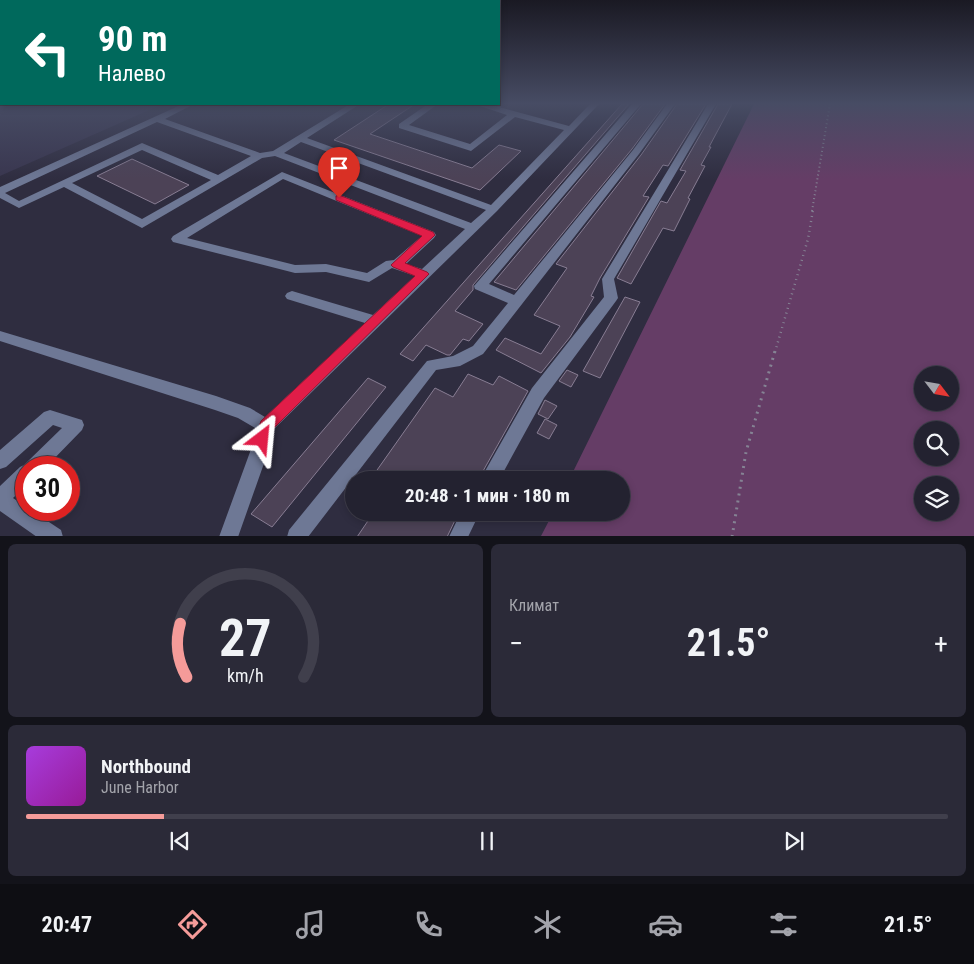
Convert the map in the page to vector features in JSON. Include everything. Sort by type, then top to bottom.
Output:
[{"type":"street","points":[[0,193],[136,129]]},
{"type":"street","points":[[185,129],[259,156]]},
{"type":"street","points":[[64,183],[142,224],[259,156],[276,152],[314,129]]},
{"type":"street","points":[[411,129],[471,148],[494,129]]},
{"type":"street","points":[[228,536],[266,426],[493,208],[570,129]]},
{"type":"street","points":[[518,302],[480,286],[615,129]]},
{"type":"street","points":[[296,536],[432,365],[455,362],[478,350],[518,302],[652,129]]},
{"type":"street","points":[[494,471],[538,392],[611,298],[608,279],[696,129]]},
{"type":"street","points":[[299,138],[493,208]]},
{"type":"street","points":[[0,193],[18,205],[142,146],[218,179]]},
{"type":"street","points":[[276,152],[471,228]]},
{"type":"street","points":[[397,265],[430,235],[282,175],[177,239],[295,269],[326,268],[364,278],[374,276],[384,267],[397,265],[423,274]]},
{"type":"street","points":[[292,296],[376,321]]},
{"type":"street","points":[[0,336],[244,413],[266,426]]},
{"type":"street","points":[[0,462],[50,417],[76,425],[44,456]]},
{"type":"street","points":[[15,484],[0,499],[54,536]]},
{"type":"street","points":[[458,536],[466,521]]},
{"type":"path","points":[[732,536],[746,452],[808,240],[826,129]]},
{"type":"shaded area","points":[[0,129],[106,129],[0,176]]},
{"type":"shaded area","points":[[742,129],[974,129],[974,536],[541,536],[549,521],[630,521],[630,471],[573,471]]},
{"type":"building","points":[[351,129],[377,129],[370,134],[472,168],[499,145],[521,151],[480,190],[334,140]]},
{"type":"building","points":[[600,129],[607,129],[473,285],[473,290],[455,311],[483,324],[469,341],[463,339],[450,355],[426,345],[413,361],[400,354]]},
{"type":"building","points":[[622,129],[647,129],[516,290],[494,282]]},
{"type":"building","points":[[659,129],[691,129],[668,166],[663,165],[643,196],[649,197],[600,278],[591,296],[594,297],[570,337],[541,373],[496,350],[505,338],[541,354],[560,326],[534,315],[567,268],[556,264]]},
{"type":"building","points":[[704,129],[719,129],[701,165],[705,166],[688,198],[690,199],[674,231],[663,228],[631,284],[617,278],[661,201],[667,203],[686,171],[680,170]]},
{"type":"building","points":[[132,159],[189,185],[155,204],[97,176]]},
{"type":"building","points":[[625,297],[640,302],[600,378],[583,371]]},
{"type":"building","points":[[567,370],[578,375],[571,387],[559,381]]},
{"type":"building","points":[[468,374],[493,385],[499,376],[528,391],[483,471],[376,471],[435,388],[453,397]]},
{"type":"building","points":[[368,378],[386,387],[272,527],[251,514]]},
{"type":"building","points":[[545,400],[557,406],[548,419],[538,414]]},
{"type":"building","points":[[545,419],[557,425],[549,439],[537,433]]},
{"type":"building","points":[[368,521],[455,521],[447,536],[358,536]]},
{"type":"route","points":[[262,439],[266,426],[423,274],[397,265],[430,235],[339,198]]}]
